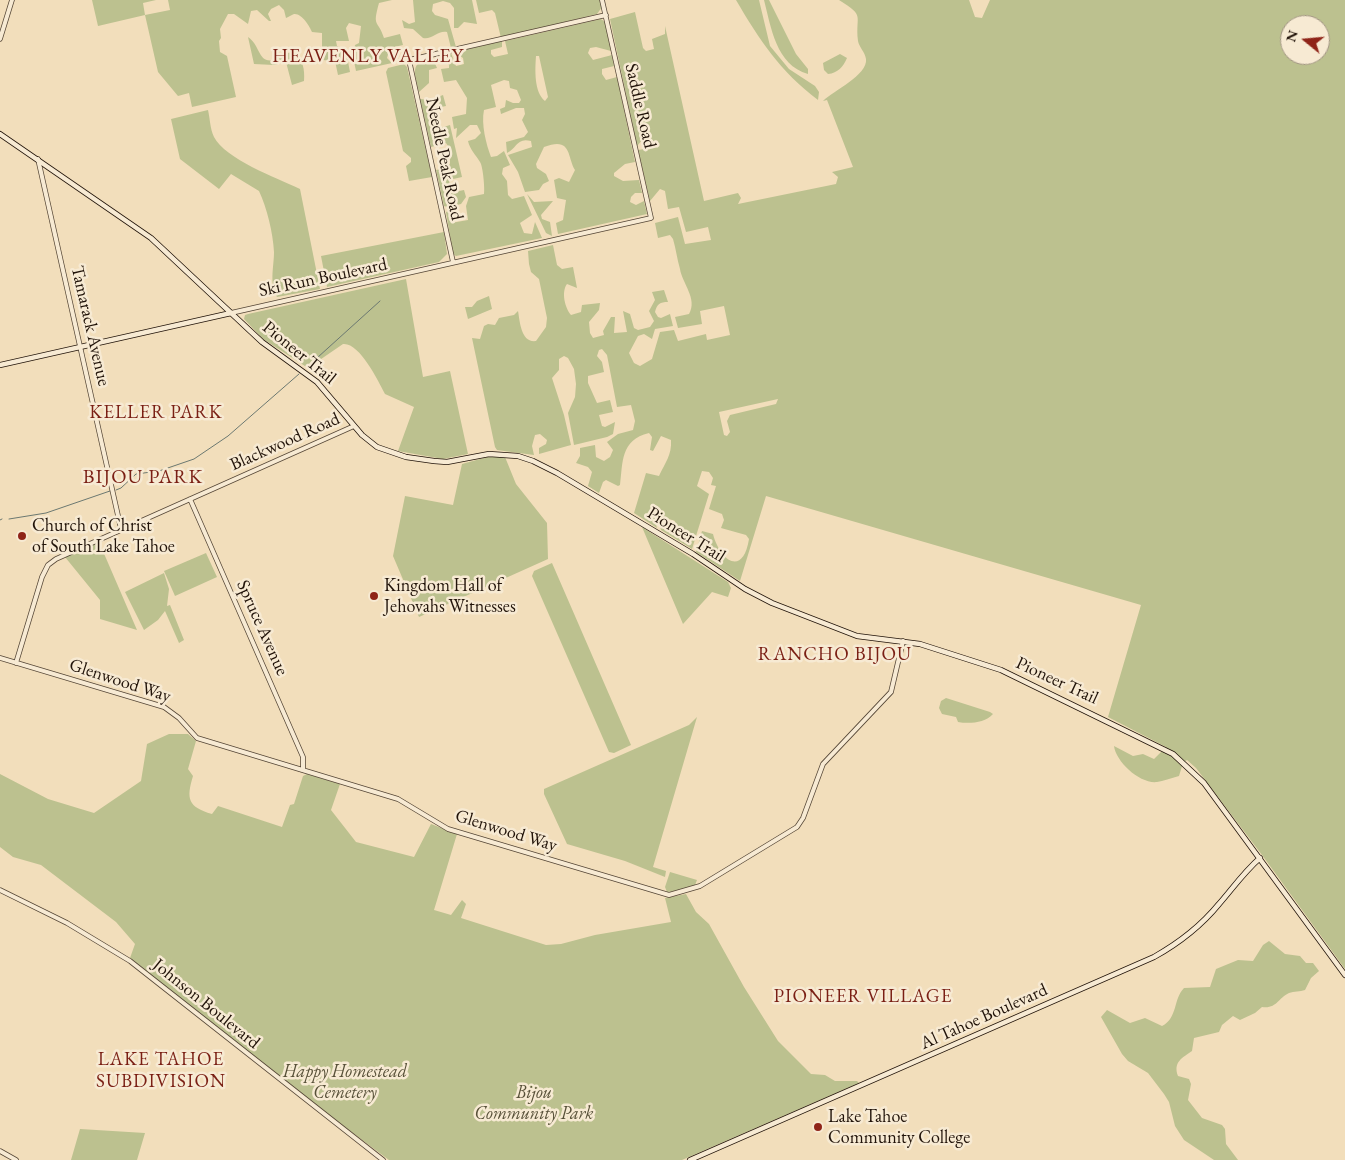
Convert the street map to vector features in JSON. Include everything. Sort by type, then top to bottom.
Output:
[{"type":"main road","name":"Pioneer Trail","points":[[0,134],[146,234],[267,346],[317,382],[354,426],[373,445],[412,458],[447,462],[494,454],[533,461],[557,472],[766,600],[857,636],[924,645],[1007,672],[1168,751],[1200,778],[1345,975]]},
{"type":"main road","name":"Ski Run Boulevard","points":[[0,365],[231,313]]},
{"type":"main road","name":"Al Tahoe Boulevard","points":[[690,1160],[1154,957],[1203,922],[1247,870],[1260,858]]},
{"type":"street","points":[[0,39],[12,0]]},
{"type":"street","name":"Saddle Road","points":[[602,0],[651,218]]},
{"type":"street","points":[[412,73],[419,58],[606,15]]},
{"type":"street","name":"Needle Peak Road","points":[[419,58],[409,60],[453,262]]},
{"type":"street","name":"Tamarack Avenue","points":[[38,160],[121,529]]},
{"type":"street","name":"Ski Run Boulevard","points":[[231,313],[651,218]]},
{"type":"street","name":"Blackwood Road","points":[[16,663],[42,577],[48,565],[56,559],[354,426]]},
{"type":"street","name":"Spruce Avenue","points":[[190,499],[303,757],[303,770]]},
{"type":"street","name":"Glenwood Way","points":[[0,658],[164,707],[179,718],[196,738],[398,799],[448,828],[661,894],[682,893],[718,876],[797,828],[803,818],[823,764],[891,692],[903,641]]},
{"type":"street","name":"Johnson Boulevard","points":[[0,890],[67,923],[126,958],[383,1160]]},
{"type":"street","points":[[0,1151],[16,1160]]},
{"type":"green space","points":[[92,0],[156,0],[143,3],[145,15],[98,26]]},
{"type":"green space","points":[[168,0],[392,0],[379,3],[376,20],[384,38],[400,34],[403,45],[390,48],[387,58],[392,63],[356,71],[353,57],[355,45],[359,43],[361,26],[349,23],[346,28],[349,41],[336,41],[337,46],[346,51],[350,72],[338,75],[335,61],[322,60],[322,33],[312,32],[305,21],[297,14],[286,18],[284,10],[279,5],[271,9],[268,14],[271,21],[257,10],[251,11],[248,24],[234,14],[228,14],[220,29],[220,52],[227,56],[236,97],[192,107],[189,93],[178,96],[158,72],[145,15],[170,10]]},
{"type":"green space","points":[[413,0],[472,0],[477,24],[464,22],[458,28],[454,28],[454,8],[450,3],[443,1],[433,4],[432,11],[435,15],[448,19],[456,47],[451,48],[447,32],[423,38],[413,29],[404,28],[402,20],[409,24],[415,22]]},
{"type":"green space","points":[[476,0],[600,0],[602,7],[597,14],[501,38],[495,13],[492,10],[479,13]]},
{"type":"green space","points":[[736,0],[759,0],[770,46],[789,69],[815,86],[819,92],[818,100],[793,78],[772,54]]},
{"type":"green space","points":[[764,0],[769,0],[796,54],[808,69],[808,74],[797,69],[782,54],[773,33]]},
{"type":"green space","points":[[839,0],[969,0],[975,17],[982,18],[990,0],[1345,0],[1345,969],[1196,768],[1187,760],[1183,763],[1179,776],[1159,782],[1150,782],[1136,776],[1119,759],[1114,746],[1133,756],[1143,754],[1154,759],[1166,747],[1108,717],[1141,605],[766,496],[740,581],[696,552],[702,531],[713,534],[721,552],[731,561],[737,561],[742,558],[749,539],[746,535],[721,528],[724,520],[722,514],[709,509],[716,486],[711,485],[713,478],[709,472],[702,471],[697,486],[709,494],[692,549],[661,530],[659,523],[670,530],[674,529],[675,521],[666,518],[657,519],[657,528],[634,513],[646,473],[659,476],[669,455],[671,440],[661,436],[653,451],[650,450],[652,437],[649,433],[640,436],[633,441],[625,453],[620,485],[618,486],[606,480],[603,482],[599,493],[588,486],[592,472],[588,467],[576,463],[580,456],[580,448],[595,445],[596,457],[604,461],[610,457],[613,450],[607,442],[618,434],[633,430],[635,421],[631,405],[617,407],[607,355],[602,349],[599,350],[597,356],[602,362],[604,372],[588,376],[588,383],[597,403],[610,400],[613,412],[599,415],[602,426],[605,427],[615,422],[613,434],[574,445],[568,413],[575,397],[576,384],[574,369],[568,358],[564,356],[559,359],[559,370],[552,378],[571,445],[539,454],[539,448],[546,444],[547,440],[540,434],[535,435],[532,446],[534,455],[497,450],[495,447],[472,338],[480,339],[484,326],[488,324],[495,325],[499,318],[514,315],[518,311],[522,331],[527,339],[536,341],[546,327],[547,318],[539,279],[531,272],[528,251],[553,245],[557,265],[562,269],[573,267],[577,288],[567,284],[564,291],[566,304],[571,315],[581,312],[582,305],[600,303],[599,310],[589,322],[590,333],[593,338],[604,335],[603,331],[611,317],[615,317],[614,333],[627,332],[623,311],[630,314],[634,328],[638,330],[650,327],[654,321],[649,311],[655,300],[652,292],[664,290],[668,302],[659,304],[655,312],[661,318],[670,314],[673,326],[655,329],[652,339],[644,334],[638,336],[629,353],[634,363],[640,366],[652,359],[660,332],[674,330],[678,341],[706,334],[707,340],[730,335],[724,306],[700,311],[702,324],[678,328],[675,317],[689,314],[692,303],[691,297],[681,274],[673,239],[670,235],[658,238],[655,223],[678,217],[685,244],[711,240],[708,227],[686,232],[679,207],[668,209],[665,191],[660,189],[650,201],[638,150],[651,148],[653,141],[649,138],[643,139],[637,146],[610,19],[635,12],[643,48],[646,51],[654,49],[652,39],[665,34],[665,26],[704,201],[738,193],[741,198],[738,204],[836,184],[838,177],[832,172],[853,167],[827,100],[823,101],[856,77],[865,65],[866,59],[858,41],[857,17],[853,10]],"holes":[[[778,399],[776,404],[730,415],[727,421],[730,432],[727,436],[724,435],[719,412]]]},
{"type":"green space","points":[[601,19],[605,22],[611,51],[596,47],[590,48],[588,53],[593,60],[612,55],[614,66],[602,69],[602,74],[606,80],[617,77],[635,162],[625,164],[614,173],[614,176],[623,181],[639,180],[642,193],[635,193],[631,197],[630,202],[636,205],[644,201],[647,214],[558,234],[556,223],[563,220],[566,200],[557,198],[554,180],[559,178],[569,182],[575,170],[564,146],[553,144],[544,147],[536,164],[537,168],[546,174],[549,181],[543,184],[539,190],[525,192],[518,172],[508,155],[532,147],[531,141],[523,140],[507,153],[506,142],[524,137],[528,132],[522,120],[525,114],[524,108],[516,108],[501,114],[500,109],[505,107],[506,100],[519,103],[521,100],[517,90],[510,88],[509,81],[504,80],[491,85],[496,107],[484,110],[483,121],[486,140],[491,157],[497,156],[504,151],[510,165],[503,168],[502,174],[507,181],[508,195],[512,199],[524,196],[532,215],[520,223],[524,233],[532,234],[535,222],[542,238],[456,256],[453,254],[446,212],[456,208],[450,213],[451,223],[468,220],[466,206],[469,197],[484,194],[481,164],[468,141],[475,139],[481,133],[477,125],[470,125],[456,138],[457,128],[454,129],[452,117],[466,114],[467,98],[456,80],[444,82],[441,69],[449,68],[449,65],[441,55],[451,53],[456,66],[464,64],[463,58],[455,52],[502,41],[502,47],[491,50],[491,54],[494,57],[508,54],[505,41]],"holes":[[[536,56],[539,56],[548,97],[545,101],[541,97],[536,80]]]},
{"type":"green space","points":[[248,37],[256,45],[263,58],[267,60],[280,58],[279,55],[293,52],[303,65],[304,81],[292,85],[286,62],[274,65],[254,64]]},
{"type":"green space","points":[[840,54],[847,58],[844,64],[837,71],[828,74],[824,70],[823,63]]},
{"type":"green space","points":[[433,59],[437,68],[429,70],[429,83],[419,92],[415,70],[420,62]]},
{"type":"green space","points":[[404,64],[407,67],[432,177],[409,181],[406,166],[411,162],[411,158],[403,151],[386,72],[388,68]]},
{"type":"green space","points":[[443,95],[446,106],[431,109],[431,124],[434,130],[450,125],[462,177],[449,180],[450,188],[454,192],[464,190],[466,197],[461,204],[448,207],[444,206],[436,170],[446,168],[450,164],[450,149],[446,143],[431,147],[420,99],[430,100]]},
{"type":"green space","points":[[208,110],[214,137],[229,153],[252,167],[300,189],[320,289],[277,297],[273,286],[274,252],[272,237],[267,213],[259,191],[231,174],[219,189],[180,159],[171,119]]},
{"type":"green space","points":[[527,194],[534,202],[553,201],[541,215],[542,219],[550,222],[552,236],[546,233]]},
{"type":"green space","points":[[444,232],[447,254],[439,262],[327,287],[321,256]]},
{"type":"green space","points":[[406,279],[423,377],[450,371],[468,454],[443,459],[398,451],[414,407],[385,394],[367,363],[355,349],[343,344],[308,368],[263,339],[244,319],[245,315],[248,314]]},
{"type":"green space","points":[[489,296],[492,309],[468,319],[465,307],[472,307],[477,301]]},
{"type":"green space","points":[[491,456],[505,457],[516,484],[547,523],[548,559],[419,617],[393,556],[405,496],[453,505],[462,464]]},
{"type":"green space","points":[[642,527],[728,582],[731,588],[728,597],[712,592],[683,624]]},
{"type":"green space","points":[[99,542],[137,630],[100,619],[100,600],[65,557]]},
{"type":"green space","points":[[206,553],[217,577],[175,596],[164,571]]},
{"type":"green space","points":[[552,563],[631,745],[614,753],[609,752],[532,576],[534,571]]},
{"type":"green space","points":[[164,573],[169,589],[167,606],[170,605],[184,640],[179,643],[165,611],[158,620],[144,630],[125,592]]},
{"type":"green space","points":[[946,698],[993,714],[977,722],[958,722],[956,717],[942,714],[939,708],[941,701]]},
{"type":"green space","points":[[697,717],[653,867],[666,871],[665,877],[625,861],[567,844],[544,794],[544,789],[689,725]]},
{"type":"green space","points":[[169,734],[188,734],[196,741],[188,769],[193,776],[190,791],[191,801],[198,808],[212,814],[218,806],[282,827],[290,805],[294,804],[303,776],[307,774],[340,784],[331,810],[356,842],[414,857],[431,824],[457,834],[434,910],[451,915],[462,900],[466,904],[461,918],[546,945],[561,944],[595,935],[671,922],[665,898],[686,894],[696,912],[709,924],[744,987],[778,1041],[811,1074],[825,1075],[835,1081],[857,1081],[859,1083],[682,1160],[389,1160],[259,1063],[130,958],[135,944],[116,922],[41,865],[13,857],[0,847],[0,774],[48,799],[94,813],[141,781],[147,744]]},
{"type":"green space","points":[[670,872],[697,880],[695,885],[680,891],[667,892],[665,887]]},
{"type":"green space","points":[[1269,941],[1285,954],[1300,956],[1306,963],[1313,963],[1319,971],[1311,978],[1305,990],[1289,993],[1274,1005],[1262,1007],[1255,1013],[1240,1020],[1233,1016],[1222,1025],[1219,1032],[1194,1038],[1192,1051],[1179,1061],[1177,1067],[1178,1076],[1189,1079],[1191,1084],[1188,1100],[1202,1118],[1222,1125],[1225,1129],[1226,1144],[1238,1160],[1214,1160],[1184,1140],[1175,1126],[1169,1102],[1164,1094],[1148,1073],[1128,1061],[1122,1054],[1101,1017],[1107,1010],[1130,1023],[1145,1018],[1162,1026],[1171,1018],[1178,997],[1184,988],[1210,987],[1216,969],[1238,960],[1253,961],[1263,945]]},
{"type":"green space","points":[[80,1129],[145,1133],[137,1160],[71,1160]]},
{"type":"waterway","points":[[307,367],[380,301]]},
{"type":"waterway","points":[[116,490],[121,488],[136,474],[159,471],[194,459],[228,436],[299,374]]},
{"type":"waterway","points":[[9,519],[46,513],[110,491]]},
{"type":"place","name":"Church of Christ of South Lake Tahoe","points":[[22,536]]},
{"type":"place","name":"Kingdom Hall of Jehovahs Witnesses","points":[[374,596]]},
{"type":"place","name":"Lake Tahoe Community College","points":[[818,1127]]},
{"type":"district","name":"HEAVENLY VALLEY","points":[[368,57]]},
{"type":"district","name":"KELLER PARK","points":[[156,413]]},
{"type":"district","name":"BIJOU PARK","points":[[143,478]]},
{"type":"district","name":"RANCHO BIJOU","points":[[835,655]]},
{"type":"district","name":"PIONEER VILLAGE","points":[[863,997]]},
{"type":"district","name":"LAKE TAHOE SUBDIVISION","points":[[161,1071]]},
{"type":"park label","name":"Happy Homestead Cemetery","points":[[345,1082]]},
{"type":"park label","name":"Bijou Community Park","points":[[534,1103]]}]
